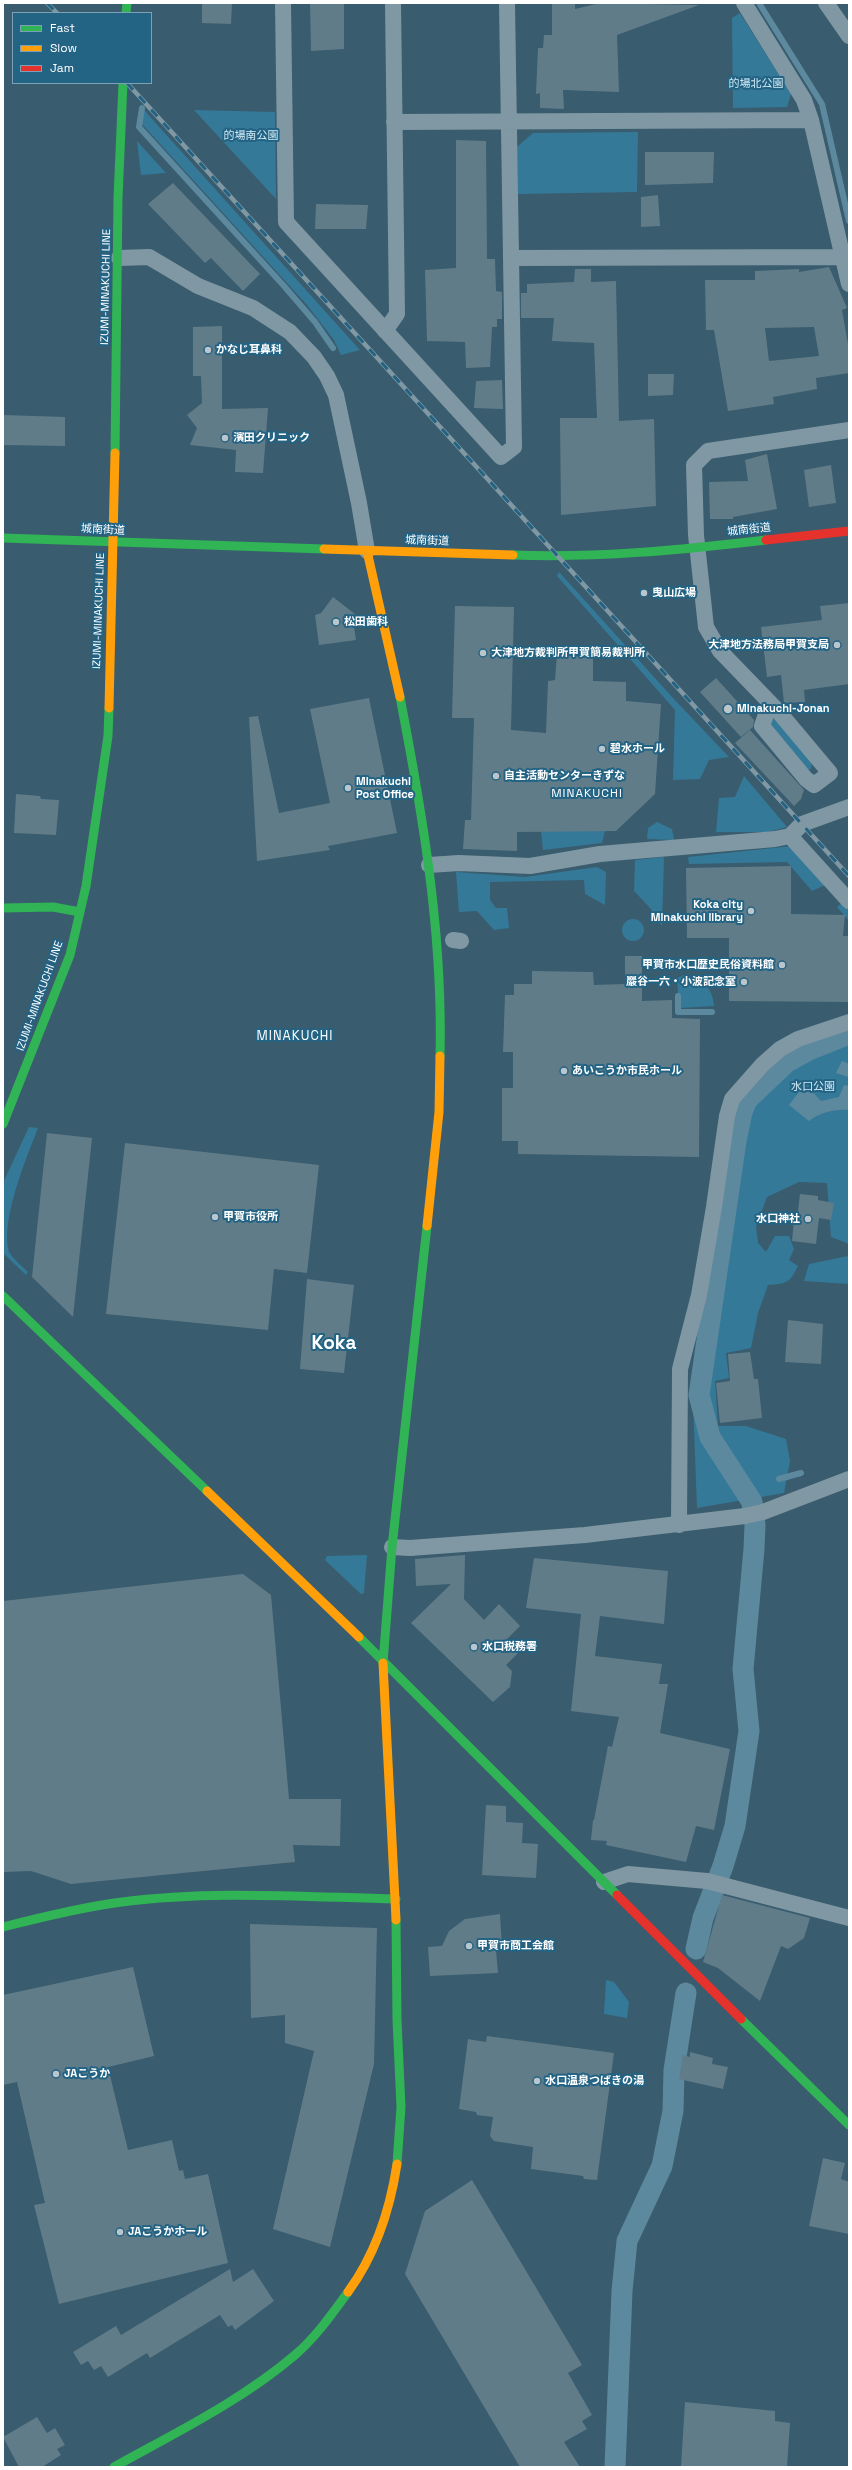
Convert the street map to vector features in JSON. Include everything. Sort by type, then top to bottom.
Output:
[{"type":"street","points":[[283,3],[286,222],[501,457],[514,447],[508,3]]},
{"type":"street","points":[[385,330],[397,314],[393,3]]},
{"type":"street","points":[[744,3],[804,100],[811,120],[849,284]]},
{"type":"street","points":[[826,3],[849,36]]},
{"type":"street","name":"IZUMI-MINAKUCHI LINE","points":[[3,1124],[70,955],[80,912],[108,736],[119,258],[118,198],[123,84]]},
{"type":"street","points":[[394,122],[811,120]]},
{"type":"street","points":[[511,258],[843,256]]},
{"type":"street","points":[[114,2467],[214,2411],[278,2369],[324,2325],[355,2282],[370,2256],[392,2195],[399,2152],[401,2107],[397,2020],[396,1898],[384,1660],[392,1547],[439,1112],[437,935],[429,864],[413,768],[336,396],[327,376],[314,357],[290,332],[253,308],[198,286],[149,257],[119,258]]},
{"type":"street","points":[[770,703],[762,726],[806,779],[814,785],[830,773],[770,703],[720,651],[706,627],[698,548],[694,465],[708,451],[849,430]]},
{"type":"street","name":"城南街道","points":[[3,538],[113,543],[559,557],[698,548],[849,531]]},
{"type":"street","points":[[429,864],[459,863],[530,866],[600,854],[672,853],[790,836],[802,824],[849,807]]},
{"type":"street","points":[[790,836],[849,901]]},
{"type":"street","points":[[3,908],[53,907],[80,912]]},
{"type":"street","points":[[678,1525],[680,1369],[699,1295],[713,1214],[727,1116],[732,1099],[762,1065],[780,1049],[798,1039],[849,1022]]},
{"type":"street","points":[[3,1296],[384,1660],[604,1882],[849,2125]]},
{"type":"street","points":[[392,1547],[410,1548],[560,1538],[678,1525],[756,1513],[849,1479]]},
{"type":"street","points":[[604,1882],[628,1874],[717,1884],[849,1918]]},
{"type":"street","points":[[3,1927],[82,1908],[139,1900],[203,1897],[396,1898]]},
{"type":"green space","name":"的場北公園","points":[[740,13],[791,94],[787,107],[733,108],[732,18]]},
{"type":"green space","points":[[144,110],[360,350],[341,355],[334,340],[307,305],[141,123]]},
{"type":"green space","name":"的場南公園","points":[[194,110],[275,112],[276,199]]},
{"type":"green space","points":[[638,132],[637,192],[518,194],[517,147],[533,133]]},
{"type":"green space","points":[[137,141],[166,173],[141,175]]},
{"type":"green space","points":[[559,572],[673,698],[729,757],[709,760],[700,779],[673,780],[675,710],[557,576]]},
{"type":"green space","points":[[772,716],[812,762],[811,769],[805,771],[767,725]]},
{"type":"green space","points":[[744,776],[787,827],[768,832],[716,832],[719,798],[735,797]]},
{"type":"green space","points":[[657,822],[672,829],[674,840],[647,839],[648,828]]},
{"type":"green space","points":[[541,831],[605,831],[602,843],[543,850]]},
{"type":"green space","points":[[792,846],[825,885],[812,891],[787,862],[689,864],[688,857]]},
{"type":"green space","points":[[664,857],[662,926],[650,908],[634,891],[635,860]]},
{"type":"green space","points":[[597,867],[606,872],[605,905],[585,894],[584,880],[490,882],[490,900],[496,908],[507,908],[509,928],[494,930],[477,911],[459,912],[456,872],[525,877]]},
{"type":"green space","points":[[843,902],[849,909],[849,921],[837,907]]},
{"type":"green space","points":[[629,919],[637,919],[644,926],[644,934],[637,941],[629,941],[622,934],[622,926]]},
{"type":"green space","points":[[684,975],[705,984],[711,993],[714,1006],[679,1008],[677,978]]},
{"type":"green space","name":"水口公園","points":[[849,1026],[849,1246],[847,1243],[831,1237],[827,1183],[799,1182],[767,1197],[756,1226],[758,1243],[766,1252],[775,1236],[789,1236],[794,1249],[789,1260],[798,1266],[787,1282],[768,1285],[758,1313],[751,1348],[726,1353],[729,1378],[715,1381],[718,1426],[746,1426],[786,1439],[790,1461],[784,1493],[697,1508],[693,1402],[720,1221],[727,1152],[742,1098],[790,1054]]},
{"type":"green space","points":[[29,1127],[38,1128],[21,1173],[11,1207],[7,1239],[9,1252],[28,1272],[26,1275],[3,1253],[3,1183]]},
{"type":"green space","points":[[849,1254],[849,1284],[804,1281],[809,1264],[848,1256]]},
{"type":"green space","points":[[367,1555],[364,1593],[361,1594],[325,1560],[327,1556]]},
{"type":"green space","points":[[606,1980],[614,1982],[629,2002],[627,2018],[604,2014]]},
{"type":"shaded area","points":[[842,1061],[849,1064],[849,1077],[836,1073]]},
{"type":"shaded area","points":[[805,1084],[821,1101],[839,1097],[844,1085],[849,1086],[849,1110],[828,1112],[818,1115],[809,1121],[789,1105]]},
{"type":"building","points":[[202,3],[232,3],[231,24],[202,23]]},
{"type":"building","points":[[310,3],[344,3],[344,49],[311,51]]},
{"type":"building","points":[[575,3],[575,9],[600,3],[699,5],[617,35],[619,92],[563,90],[564,109],[540,108],[540,93],[536,94],[538,48],[543,48],[544,35],[552,35],[552,4]]},
{"type":"building","points":[[456,140],[486,141],[487,259],[495,259],[496,291],[502,292],[502,319],[497,319],[497,327],[492,327],[490,367],[466,368],[465,342],[427,341],[425,270],[456,268]]},
{"type":"building","points":[[645,152],[714,152],[713,183],[645,185]]},
{"type":"building","points":[[173,183],[260,274],[243,291],[211,258],[205,263],[148,204]]},
{"type":"building","points":[[658,195],[660,226],[641,227],[641,197]]},
{"type":"building","points":[[316,204],[368,205],[366,229],[315,229]]},
{"type":"building","points":[[829,267],[847,308],[842,310],[849,350],[849,373],[816,378],[817,389],[773,397],[774,404],[728,411],[714,330],[706,330],[705,280],[755,280],[755,271],[799,269],[799,272]],"holes":[[[814,327],[819,356],[769,361],[765,328]]]},
{"type":"building","points":[[575,269],[591,269],[591,282],[616,281],[619,421],[654,419],[656,506],[561,515],[560,418],[597,418],[594,343],[552,341],[554,318],[521,318],[521,293],[527,293],[527,284],[574,282]]},
{"type":"building","name":"濱田クリニック","points":[[222,326],[222,409],[268,408],[263,473],[235,472],[236,450],[190,445],[197,428],[187,415],[202,403],[201,376],[193,376],[193,327]]},
{"type":"building","points":[[648,374],[674,374],[673,395],[648,396]]},
{"type":"building","points":[[502,380],[503,409],[474,408],[476,381]]},
{"type":"building","points":[[3,415],[65,417],[65,446],[3,445]]},
{"type":"building","points":[[767,454],[777,509],[733,517],[733,519],[710,519],[709,482],[748,481],[745,460]]},
{"type":"building","points":[[831,465],[836,503],[809,507],[804,470]]},
{"type":"building","name":"松田歯科","points":[[333,597],[360,618],[354,627],[356,640],[319,645],[315,615],[321,613]]},
{"type":"building","points":[[849,603],[849,684],[804,690],[805,702],[784,703],[781,675],[767,677],[761,627],[822,620],[820,606]]},
{"type":"building","points":[[455,606],[514,607],[511,730],[546,733],[548,681],[555,680],[557,654],[593,655],[593,681],[626,682],[626,701],[661,704],[655,794],[616,831],[517,832],[517,851],[463,849],[465,820],[471,820],[474,718],[452,718]]},
{"type":"building","name":"Minakuchi-Jonan","points":[[716,678],[754,720],[753,727],[741,737],[700,692]]},
{"type":"building","points":[[369,698],[397,833],[328,846],[330,850],[257,861],[249,717],[258,716],[279,813],[330,803],[310,709]]},
{"type":"building","points":[[750,730],[804,790],[801,799],[794,806],[735,743]]},
{"type":"building","points":[[16,794],[40,796],[41,799],[59,800],[56,835],[14,833]]},
{"type":"building","points":[[791,866],[791,914],[845,915],[843,936],[849,936],[849,1002],[729,1001],[729,938],[687,938],[686,868]]},
{"type":"building","name":"あいこうか市民ホール","points":[[625,956],[642,956],[642,1001],[672,1000],[672,1018],[700,1019],[699,1157],[518,1154],[518,1141],[502,1141],[502,1088],[513,1088],[513,1052],[503,1052],[505,995],[514,995],[514,984],[532,984],[532,971],[593,972],[594,985],[625,984]]},
{"type":"building","points":[[47,1133],[92,1138],[73,1317],[32,1277]]},
{"type":"building","name":"甲賀市役所","points":[[125,1143],[319,1165],[307,1273],[274,1269],[268,1330],[106,1314]]},
{"type":"building","name":"水口神社","points":[[800,1194],[818,1196],[818,1200],[834,1203],[831,1220],[819,1218],[816,1244],[792,1241],[794,1220],[797,1220]]},
{"type":"building","points":[[307,1279],[354,1285],[344,1373],[300,1369]]},
{"type":"building","points":[[788,1320],[823,1324],[821,1364],[785,1362]]},
{"type":"building","points":[[750,1352],[754,1379],[758,1379],[762,1418],[720,1423],[716,1383],[730,1381],[728,1354]]},
{"type":"building","name":"水口税務署","points":[[465,1555],[464,1599],[484,1620],[499,1604],[520,1626],[505,1641],[518,1653],[506,1665],[512,1671],[510,1687],[493,1702],[411,1623],[451,1584],[416,1586],[415,1559]]},
{"type":"building","points":[[534,1558],[668,1571],[664,1624],[600,1616],[595,1656],[662,1664],[659,1684],[668,1684],[660,1733],[730,1749],[714,1830],[696,1826],[686,1862],[606,1845],[607,1841],[591,1840],[593,1820],[608,1746],[612,1747],[619,1717],[571,1711],[581,1614],[526,1608]]},
{"type":"building","points":[[243,1574],[271,1595],[289,1799],[341,1799],[340,1846],[293,1845],[295,1862],[71,1884],[31,1871],[3,1872],[3,1601]]},
{"type":"building","points":[[486,1805],[506,1806],[506,1822],[523,1823],[522,1843],[538,1844],[536,1878],[482,1875]]},
{"type":"building","points":[[722,1895],[810,1918],[804,1938],[788,1949],[781,1946],[760,2001],[718,1968],[703,1962]]},
{"type":"building","name":"甲賀市商工会館","points":[[500,1914],[502,1948],[496,1950],[498,1973],[430,1976],[428,1947],[442,1946],[449,1931],[465,1919]]},
{"type":"building","points":[[250,1924],[377,1928],[374,2064],[330,2247],[273,2229],[314,2051],[285,2043],[285,2015],[251,2018]]},
{"type":"building","points":[[133,1967],[154,2056],[108,2067],[128,2150],[172,2140],[179,2171],[183,2170],[185,2179],[208,2174],[228,2263],[59,2304],[34,2205],[45,2203],[17,2082],[3,2085],[3,1995]]},
{"type":"building","name":"水口温泉つばきの湯","points":[[487,2036],[614,2053],[597,2180],[584,2179],[583,2176],[531,2169],[533,2147],[494,2141],[490,2136],[493,2117],[477,2115],[476,2112],[459,2109],[468,2039],[486,2042]]},
{"type":"building","points":[[690,2052],[713,2058],[712,2064],[728,2067],[723,2089],[679,2079],[683,2055],[690,2057]]},
{"type":"building","points":[[823,2158],[845,2163],[841,2179],[849,2182],[849,2234],[809,2226]]},
{"type":"building","points":[[472,2180],[582,2365],[568,2373],[592,2415],[582,2421],[587,2429],[564,2442],[580,2467],[520,2467],[405,2274],[425,2211]]},
{"type":"building","points":[[230,2269],[233,2282],[253,2269],[274,2301],[235,2330],[232,2325],[228,2327],[220,2315],[150,2358],[147,2353],[108,2377],[101,2366],[94,2370],[88,2361],[81,2365],[73,2352],[116,2326],[121,2335]]},
{"type":"building","points":[[685,2402],[775,2411],[775,2421],[790,2423],[787,2467],[681,2467]]},
{"type":"building","points":[[37,2417],[47,2433],[55,2428],[65,2445],[57,2449],[61,2455],[42,2467],[19,2467],[3,2437]]},
{"type":"waterway","points":[[759,3],[822,104],[849,221]]},
{"type":"waterway","points":[[142,108],[139,127],[284,286],[315,322],[333,348]]},
{"type":"waterway","points":[[678,996],[678,1012],[712,1012]]},
{"type":"waterway","points":[[696,1949],[703,1918],[723,1866],[735,1826],[749,1731],[743,1669],[754,1549],[755,1525],[752,1502],[710,1437],[699,1395],[736,1141],[742,1112],[747,1100],[787,1062],[809,1050],[849,1034]]},
{"type":"waterway","points":[[779,1479],[801,1473]]},
{"type":"waterway","points":[[742,1486],[747,1484]]},
{"type":"waterway","points":[[615,2467],[622,2291],[627,2241],[662,2166],[673,2111],[674,2070],[686,1993]]},
{"type":"railway","points":[[47,3],[56,12]]},
{"type":"railway","points":[[128,84],[849,876]]},
{"type":"traffic: fast","points":[[126,12],[127,3]]},
{"type":"traffic: fast","points":[[115,453],[118,198],[123,84]]},
{"type":"traffic: fast","points":[[3,538],[324,549]]},
{"type":"traffic: fast","points":[[513,555],[545,556],[608,554],[703,547],[766,540]]},
{"type":"traffic: fast","points":[[400,697],[424,831],[430,876],[438,966],[440,1056]]},
{"type":"traffic: fast","points":[[3,1124],[70,955],[86,886],[108,736],[109,708]]},
{"type":"traffic: fast","points":[[3,908],[53,907],[80,912]]},
{"type":"traffic: fast","points":[[383,1663],[392,1547],[427,1226]]},
{"type":"traffic: fast","points":[[3,1296],[207,1491]]},
{"type":"traffic: fast","points":[[359,1637],[617,1895]]},
{"type":"traffic: fast","points":[[3,1927],[92,1907],[156,1898],[259,1895],[396,1899]]},
{"type":"traffic: fast","points":[[396,1920],[397,2020],[401,2107],[397,2164]]},
{"type":"traffic: fast","points":[[741,2019],[849,2125]]},
{"type":"traffic: fast","points":[[114,2467],[207,2416],[274,2372],[310,2341],[348,2292]]},
{"type":"traffic: slow","points":[[109,708],[115,453]]},
{"type":"traffic: slow","points":[[324,549],[513,555]]},
{"type":"traffic: slow","points":[[367,551],[400,697]]},
{"type":"traffic: slow","points":[[427,1226],[439,1112],[440,1056]]},
{"type":"traffic: slow","points":[[207,1491],[359,1637]]},
{"type":"traffic: slow","points":[[383,1663],[396,1920]]},
{"type":"traffic: slow","points":[[348,2292],[358,2278],[374,2247],[386,2215],[397,2164]]},
{"type":"traffic: jam","points":[[766,540],[849,531]]},
{"type":"traffic: jam","points":[[617,1895],[741,2019]]},
{"type":"place","name":"かなじ耳鼻科","points":[[208,350]]},
{"type":"place","name":"濱田クリニック","points":[[225,438]]},
{"type":"place","name":"曳山広場","points":[[644,593]]},
{"type":"place","name":"松田歯科","points":[[336,622]]},
{"type":"place","name":"大津地方法務局甲賀支局","points":[[837,645]]},
{"type":"place","name":"大津地方裁判所甲賀簡易裁判所","points":[[483,653]]},
{"type":"place","name":"Minakuchi-Jonan","points":[[728,709]]},
{"type":"place","name":"碧水ホール","points":[[602,749]]},
{"type":"place","name":"自主活動センターきずな","points":[[496,776]]},
{"type":"place","name":"Minakuchi Post Office","points":[[348,788]]},
{"type":"place","name":"Koka city Minakuchi library","points":[[751,911]]},
{"type":"place","name":"甲賀市水口歴史民俗資料館","points":[[782,965]]},
{"type":"place","name":"巖谷一六・小波記念室","points":[[744,982]]},
{"type":"place","name":"あいこうか市民ホール","points":[[564,1071]]},
{"type":"place","name":"甲賀市役所","points":[[215,1217]]},
{"type":"place","name":"水口神社","points":[[808,1219]]},
{"type":"place","name":"水口税務署","points":[[474,1647]]},
{"type":"place","name":"甲賀市商工会館","points":[[469,1946]]},
{"type":"place","name":"JAこうか","points":[[56,2074]]},
{"type":"place","name":"水口温泉つばきの湯","points":[[537,2081]]},
{"type":"place","name":"JAこうかホール","points":[[120,2232]]},
{"type":"district","name":"MINAKUCHI","points":[[587,794]]},
{"type":"district","name":"MINAKUCHI","points":[[295,1036]]},
{"type":"district","name":"Koka","points":[[334,1344]]}]
